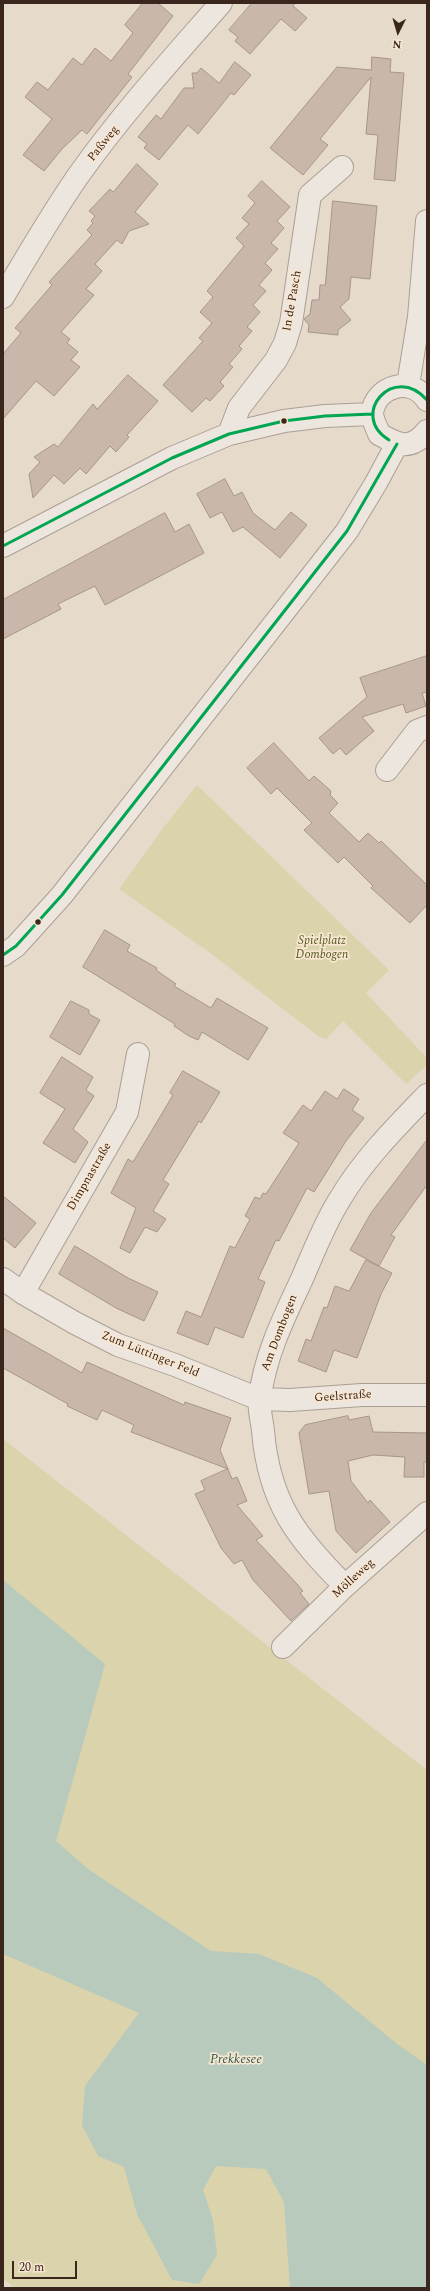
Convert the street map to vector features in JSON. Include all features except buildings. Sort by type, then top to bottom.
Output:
[{"type":"street","name":"Paßweg","points":[[3,297],[40,234],[79,175],[159,75],[221,3]]},
{"type":"street","name":"In de Pasch","points":[[229,434],[239,408],[276,360],[287,337],[291,323],[310,195],[342,167]]},
{"type":"street","points":[[408,385],[423,317],[427,221]]},
{"type":"street","points":[[427,400],[422,391],[408,385],[391,387],[377,398],[372,414],[379,434],[397,444],[408,445],[421,438],[427,431]]},
{"type":"street","points":[[3,546],[172,458],[229,434],[284,421],[325,416],[372,414]]},
{"type":"street","points":[[3,955],[16,946],[62,895],[347,531],[376,483],[397,444]]},
{"type":"street","points":[[387,770],[417,731],[427,727]]},
{"type":"street","name":"Dimpnastraße","points":[[23,1293],[127,1112],[138,1054]]},
{"type":"street","name":"Am Dombogen","points":[[345,1586],[313,1554],[287,1517],[271,1480],[265,1456],[259,1399],[265,1373],[288,1308],[340,1199],[382,1142],[427,1095]]},
{"type":"street","name":"Zum Lüttinger Feld","points":[[3,1279],[23,1293],[118,1345],[175,1364],[259,1399]]},
{"type":"street","name":"Geelstraße","points":[[259,1399],[290,1400],[362,1395],[427,1395]]},
{"type":"street","name":"Mölleweg","points":[[283,1647],[345,1586],[427,1513]]},
{"type":"green space","name":"Spielplatz Dombogen","points":[[197,785],[389,970],[366,993],[427,1058],[427,1065],[406,1084],[343,1021],[326,1039],[318,1036],[209,952],[119,889],[164,827]]},
{"type":"green space","points":[[3,1439],[427,1770],[427,2288],[15,2288],[3,2279]]},
{"type":"water","name":"Prekkesee","points":[[3,1580],[105,1664],[56,1841],[88,1869],[211,1951],[259,1954],[317,1978],[397,2044],[427,2065],[427,2288],[290,2288],[284,2202],[266,2169],[216,2166],[203,2190],[213,2220],[217,2255],[199,2284],[172,2280],[137,2214],[124,2167],[98,2156],[82,2125],[85,2086],[139,2013],[3,1954]]},
{"type":"transit line","points":[[389,440],[378,430],[373,418],[374,406],[380,396],[390,389],[401,387],[414,390],[427,400]]},
{"type":"transit line","points":[[3,546],[172,458],[229,434],[284,421],[325,416],[372,414]]},
{"type":"transit line","points":[[3,955],[16,946],[62,895],[347,531],[397,444]]}]
